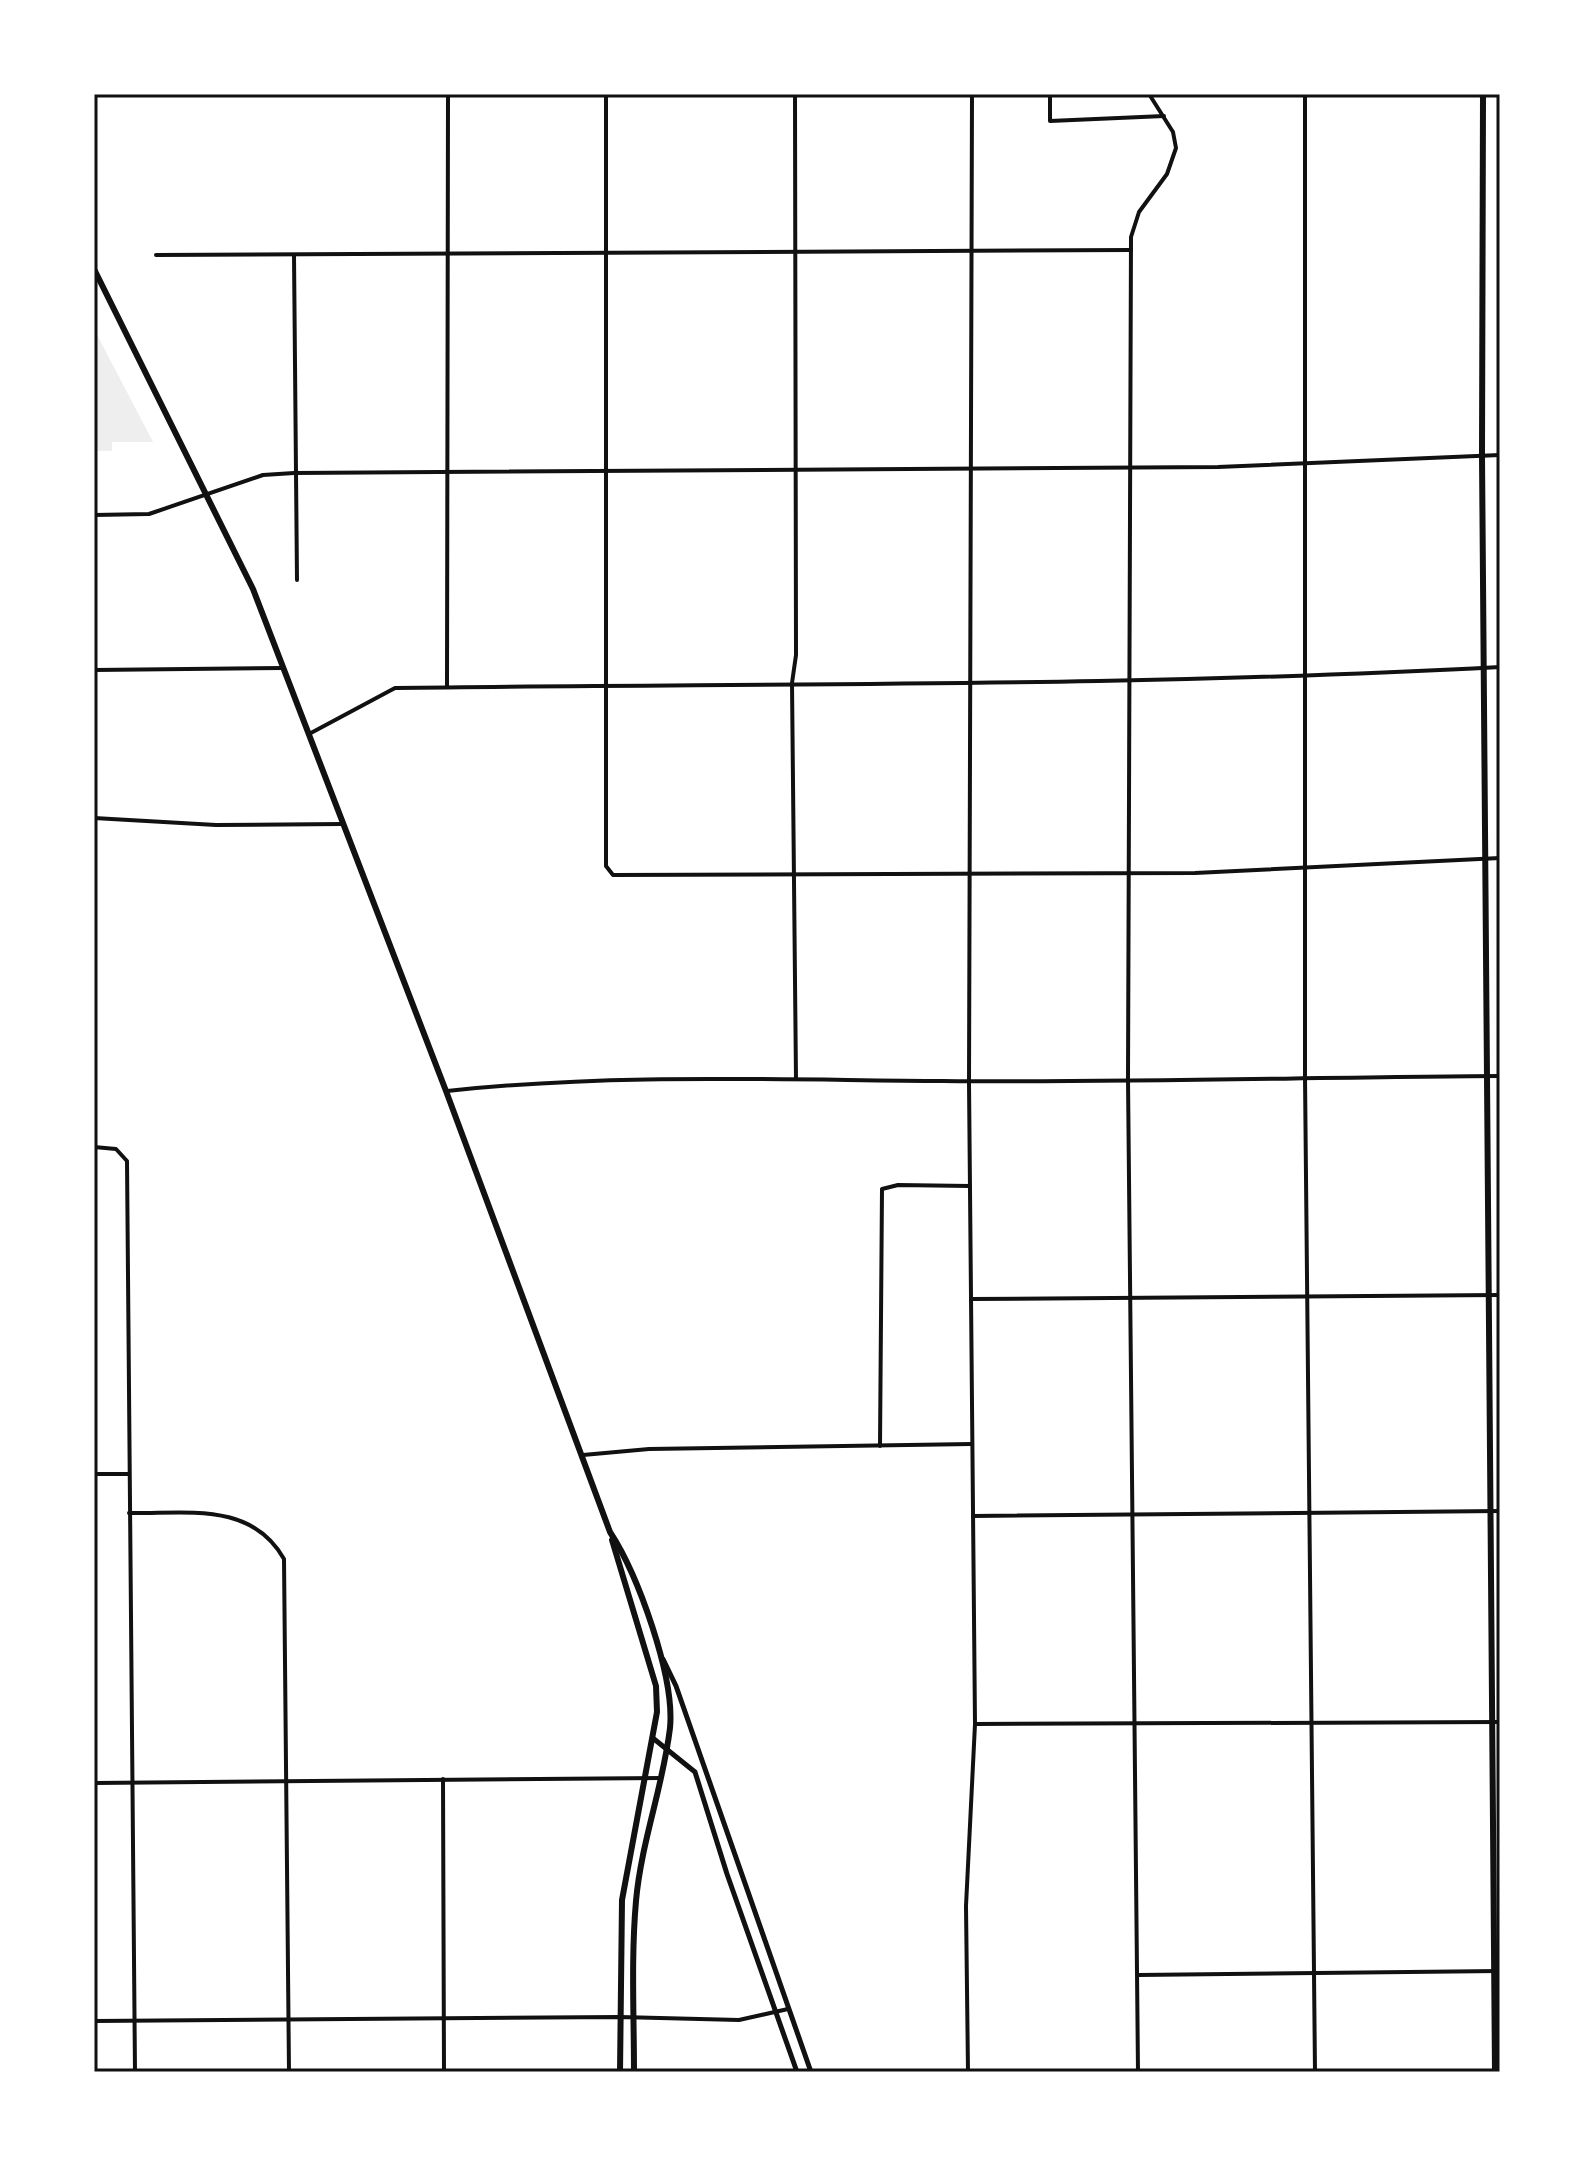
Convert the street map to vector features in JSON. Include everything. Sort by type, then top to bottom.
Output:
[{"type":"main road","points":[[1483,94],[1486,1076],[1498,1971],[1495,2072]]},
{"type":"main road","points":[[94,269],[253,589],[582,1455],[610,1532],[656,1686],[654,1739],[622,1900],[620,2072]]},
{"type":"main road","points":[[610,1532],[622,1551],[659,1649],[671,1708],[667,1749],[636,1901],[634,2072]]},
{"type":"street","points":[[447,687],[448,94]]},
{"type":"street","points":[[606,94],[606,866],[609,871],[623,878],[1129,874],[1305,869],[1500,858]]},
{"type":"street","points":[[795,94],[796,655],[792,683],[792,875],[796,1079]]},
{"type":"street","points":[[968,2072],[966,1906],[975,1724],[969,1081],[972,94]]},
{"type":"street","points":[[1050,94],[1050,121],[1164,116]]},
{"type":"street","points":[[1138,2072],[1128,1079],[1131,250],[1139,212],[1167,174],[1176,148],[1173,132],[1149,94]]},
{"type":"street","points":[[1305,94],[1305,1077],[1315,2072]]},
{"type":"street","points":[[156,255],[1131,250]]},
{"type":"street","points":[[294,254],[297,580]]},
{"type":"street","points":[[94,515],[149,514],[263,475],[294,473],[1304,465],[1500,455]]},
{"type":"street","points":[[309,734],[395,688],[1130,682],[1305,678],[1500,667]]},
{"type":"street","points":[[94,670],[283,668]]},
{"type":"street","points":[[94,818],[216,825],[343,824]]},
{"type":"street","points":[[446,1091],[540,1083],[796,1079],[969,1081],[1500,1076]]},
{"type":"street","points":[[94,1147],[123,1153],[127,1161],[135,2072]]},
{"type":"street","points":[[880,1446],[882,1189],[898,1185],[970,1186]]},
{"type":"street","points":[[971,1299],[1500,1295]]},
{"type":"street","points":[[582,1455],[649,1449],[972,1444]]},
{"type":"street","points":[[94,1474],[128,1474]]},
{"type":"street","points":[[973,1516],[1500,1511]]},
{"type":"street","points":[[128,1513],[230,1515],[255,1527],[279,1550],[287,1576],[289,2072]]},
{"type":"street","points":[[659,1649],[676,1686],[811,2072]]},
{"type":"street","points":[[975,1724],[1496,1722]]},
{"type":"street","points":[[654,1739],[695,1772],[727,1874],[797,2072]]},
{"type":"street","points":[[94,1783],[661,1778]]},
{"type":"street","points":[[443,1779],[444,2072]]},
{"type":"street","points":[[1138,1975],[1498,1971]]},
{"type":"street","points":[[94,2021],[620,2017],[739,2020],[788,2009]]},
{"type":"shaded area","points":[[94,329],[153,442],[112,442],[112,451],[94,451]]}]
